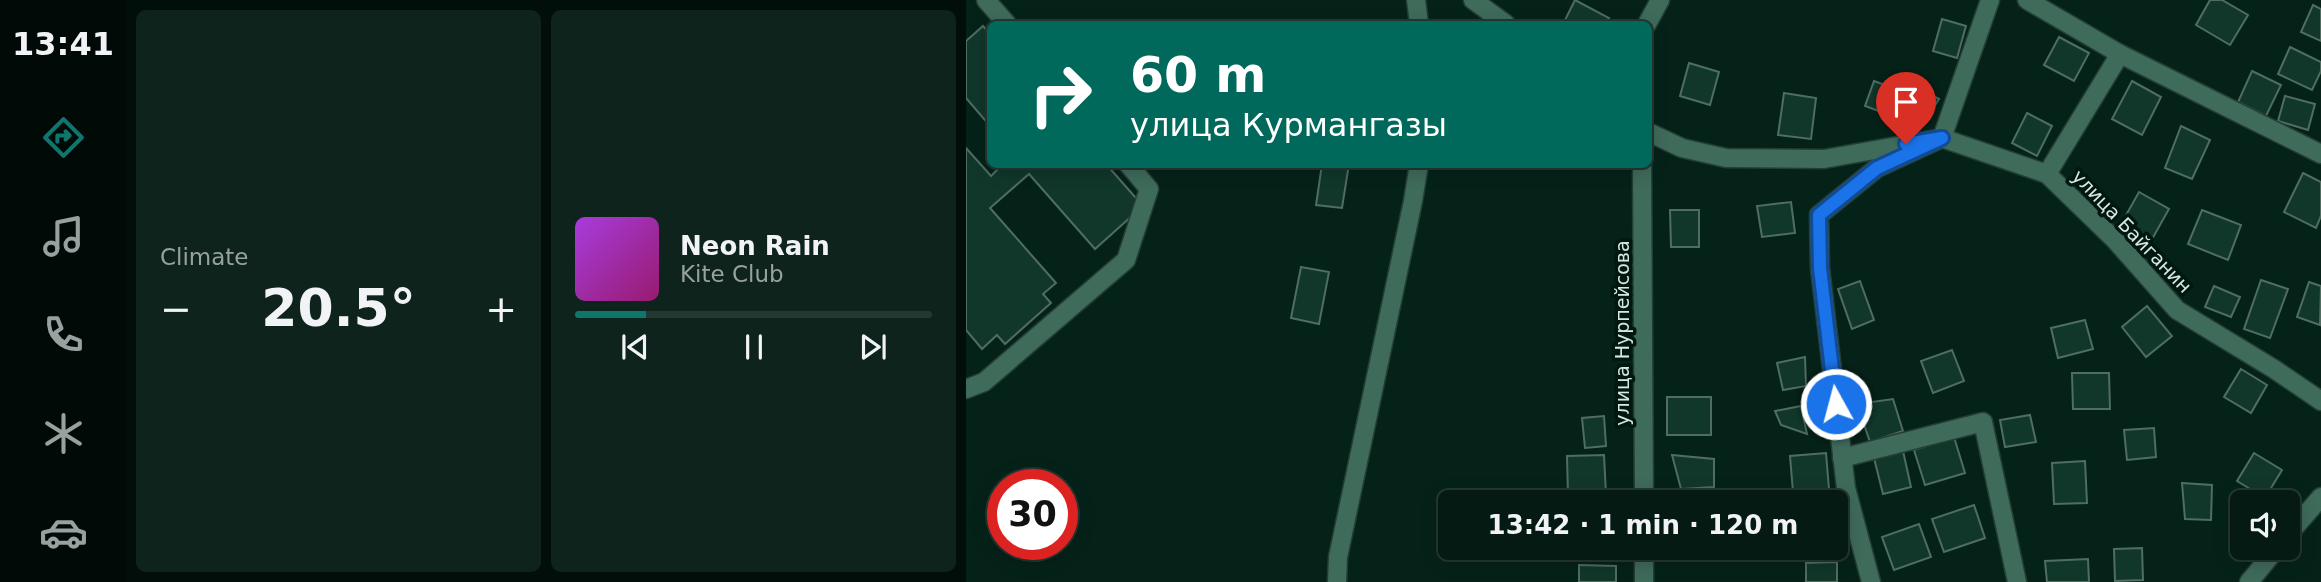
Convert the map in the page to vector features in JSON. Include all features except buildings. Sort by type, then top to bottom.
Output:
[{"type":"street","points":[[986,0],[1004,21]]},
{"type":"street","points":[[1416,0],[1419,21]]},
{"type":"street","points":[[1473,0],[1502,21]]},
{"type":"street","points":[[1649,21],[1660,0]]},
{"type":"street","points":[[1871,582],[1846,488],[1820,268],[1819,215],[1877,168],[1942,138],[1990,0]]},
{"type":"street","points":[[2027,0],[2120,54],[2321,154]]},
{"type":"street","points":[[2047,174],[2120,54]]},
{"type":"street","name":"улица Байганин","points":[[1652,134],[1682,148],[1726,158],[1824,159],[1942,138],[2047,174],[2115,240],[2177,310],[2321,401]]},
{"type":"street","points":[[966,389],[984,383],[1126,260],[1149,190],[1131,168]]},
{"type":"street","points":[[1337,582],[1338,557],[1418,168]]},
{"type":"street","name":"улица Нурпейсова","points":[[1642,168],[1644,490]]},
{"type":"street","points":[[1842,458],[1983,422],[2017,582]]},
{"type":"street","points":[[2300,521],[2321,497]]},
{"type":"street","points":[[1644,560],[1644,582]]},
{"type":"street","points":[[2249,582],[2267,560]]},
{"type":"route","points":[[1836,404],[1820,268],[1819,215],[1877,168],[1942,138],[1906,144]]}]
